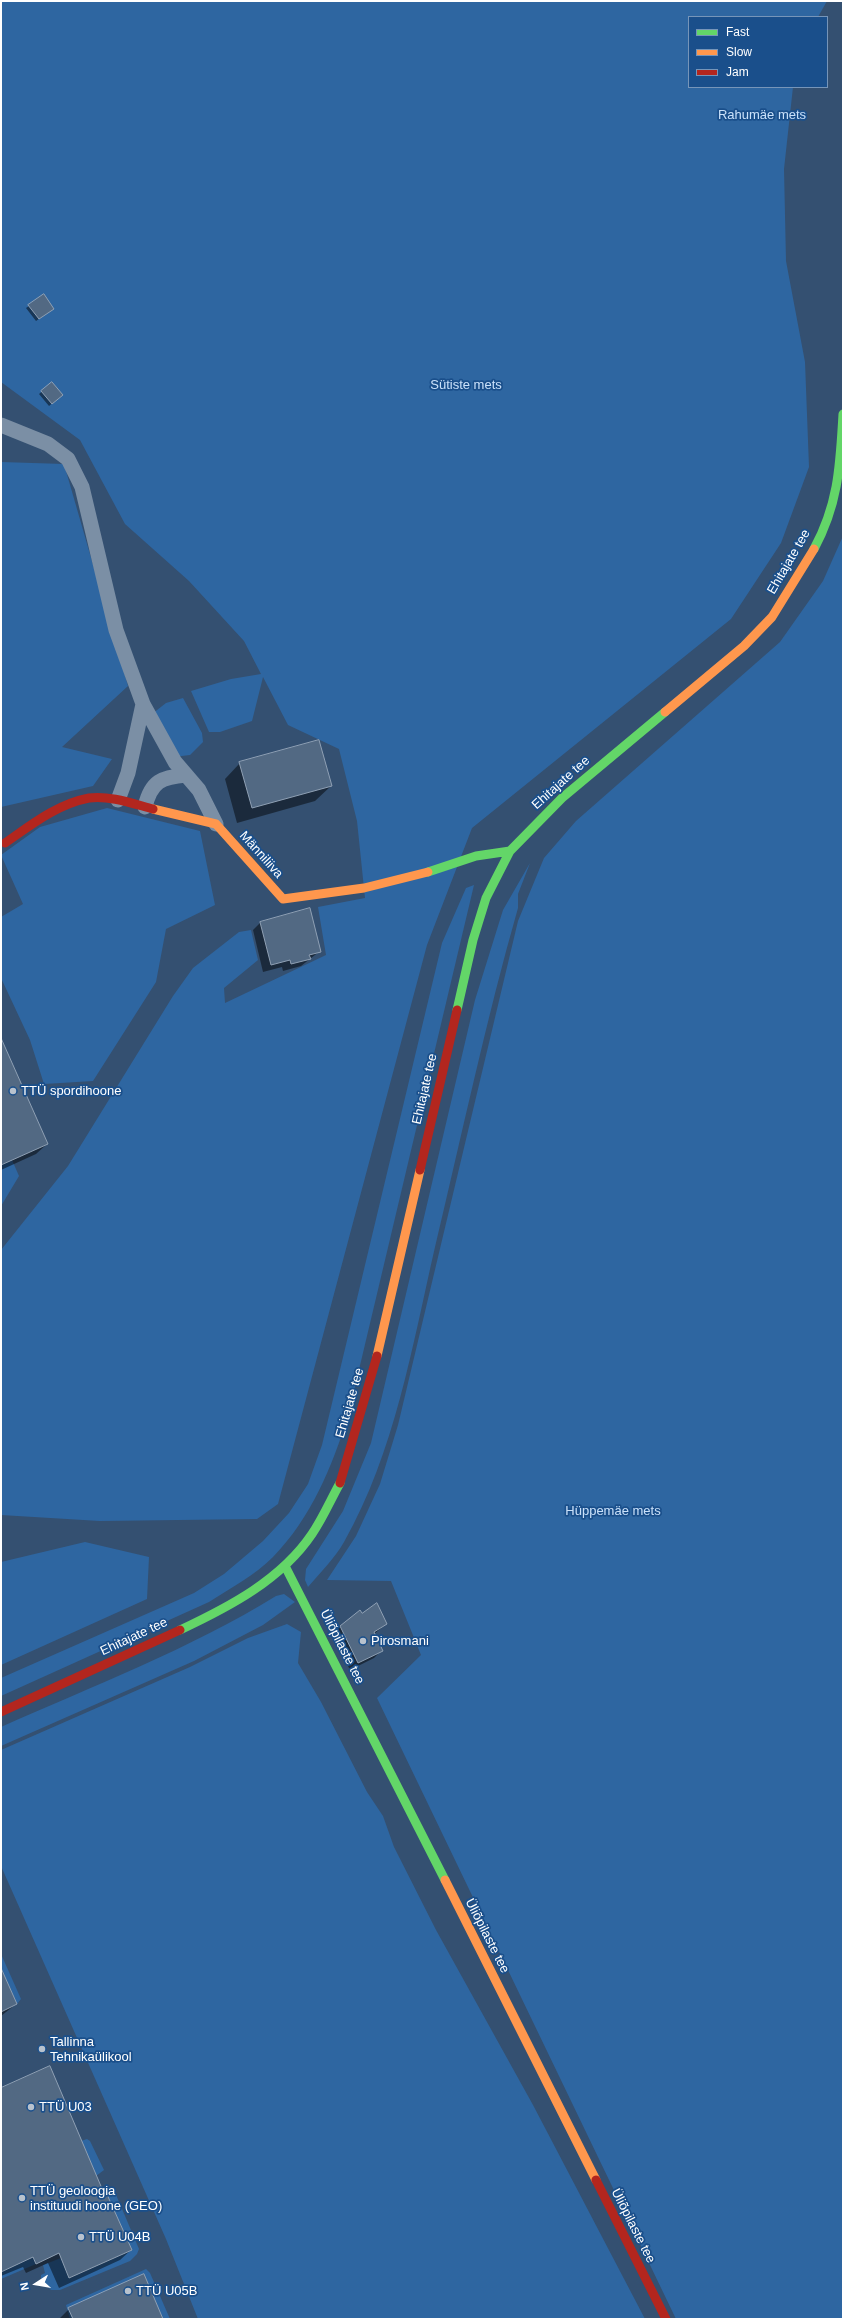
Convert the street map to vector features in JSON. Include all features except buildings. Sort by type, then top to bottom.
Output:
[{"type":"main road","name":"Ehitajate tee","points":[[1,1712],[202,1620],[248,1595],[284,1566],[312,1534],[340,1481],[374,1369],[473,940],[486,898],[510,851],[562,798],[744,646],[772,617],[815,547],[834,502],[840,468],[843,414]]},
{"type":"main road","points":[[5,843],[53,810],[90,798],[118,800],[216,824]]},
{"type":"main road","name":"Männiliiva","points":[[216,824],[283,899],[364,888],[410,878],[476,856],[510,851]]},
{"type":"main road","name":"Üliõpilaste tee","points":[[284,1566],[303,1599],[666,2319]]},
{"type":"street","points":[[1,425],[48,444],[68,459],[82,487],[116,630],[143,704],[175,762],[198,790],[216,824]]},
{"type":"street","points":[[118,800],[128,773],[143,704]]},
{"type":"street","points":[[145,807],[147,798],[155,783],[168,777],[186,775]]},
{"type":"green space","name":"Sütiste mets","points":[[1,1],[827,1],[819,16],[688,16],[688,88],[793,88],[784,169],[786,261],[805,362],[809,467],[781,543],[731,619],[472,828],[427,945],[278,1504],[257,1519],[100,1521],[1,1515],[1,1250],[68,1166],[173,996],[193,968],[239,932],[251,930],[258,960],[224,988],[225,1003],[326,955],[318,907],[365,898],[357,821],[339,749],[288,725],[263,677],[252,721],[220,732],[209,732],[191,691],[231,679],[261,674],[244,641],[189,581],[125,524],[80,440],[1,382]]},
{"type":"green space","points":[[1,462],[64,464],[128,686],[62,747],[112,759],[93,786],[1,807]]},
{"type":"green space","name":"Hüppemäe mets","points":[[843,536],[843,2319],[676,2319],[377,1698],[421,1655],[391,1581],[327,1580],[356,1536],[380,1484],[398,1425],[518,921],[544,858],[576,821],[780,642],[823,581]]},
{"type":"green space","points":[[183,698],[202,733],[203,742],[190,755],[173,757],[152,714],[166,703]]},
{"type":"green space","points":[[107,808],[200,831],[215,905],[166,929],[156,982],[93,1081],[44,1084],[30,1040],[1,978],[1,917],[23,904],[1,855],[40,827]]},
{"type":"green space","points":[[530,863],[518,894],[518,908],[485,1035],[410,1361],[389,1435],[362,1508],[344,1542],[332,1560],[308,1587],[305,1580],[306,1569],[343,1511],[371,1443],[475,1000],[503,910]]},
{"type":"green space","points":[[474,885],[348,1416],[335,1454],[319,1491],[309,1509],[286,1542],[266,1564],[209,1602],[1,1696],[1,1678],[194,1593],[224,1574],[263,1541],[289,1513],[308,1484],[322,1445],[442,943],[466,888]]},
{"type":"green space","points":[[12,1160],[19,1176],[1,1206],[1,1165]]},
{"type":"green space","points":[[85,1542],[149,1557],[147,1599],[1,1665],[1,1562]]},
{"type":"green space","points":[[284,1594],[295,1602],[263,1625],[194,1661],[1,1746],[1,1727],[141,1666],[210,1633],[276,1596]]},
{"type":"green space","points":[[287,1624],[301,1632],[298,1663],[321,1702],[367,1792],[383,1816],[394,1847],[436,1930],[533,2105],[645,2319],[198,2319],[166,2239],[1,1866],[1,1750],[190,1667],[248,1638]]},
{"type":"green space","points":[[1,1954],[21,1999],[17,2004],[1,1971]]},
{"type":"green space","points":[[87,2139],[90,2141],[104,2170],[96,2176],[81,2141]]},
{"type":"green space","points":[[114,2190],[139,2249],[137,2254],[130,2261],[60,2290],[51,2290],[41,2280],[41,2275],[45,2273],[43,2265],[61,2258],[70,2278],[132,2250],[106,2193]]},
{"type":"green space","points":[[33,2257],[36,2264],[1,2279],[1,2272]]},
{"type":"green space","points":[[146,2269],[150,2273],[170,2319],[163,2319],[143,2275],[73,2319],[70,2319],[66,2305]]},
{"type":"traffic: fast","points":[[814,549],[829,516],[837,483],[843,414]]},
{"type":"traffic: fast","points":[[457,1010],[473,940],[486,898],[510,851],[562,798],[665,712]]},
{"type":"traffic: fast","points":[[428,872],[476,856],[510,851]]},
{"type":"traffic: fast","points":[[180,1630],[235,1602],[270,1579],[285,1565],[312,1534],[340,1483]]},
{"type":"traffic: fast","points":[[285,1566],[445,1880]]},
{"type":"traffic: slow","points":[[665,712],[744,646],[772,617],[814,549]]},
{"type":"traffic: slow","points":[[153,809],[216,824],[283,899],[364,888],[428,872]]},
{"type":"traffic: slow","points":[[377,1356],[420,1170]]},
{"type":"traffic: slow","points":[[445,1880],[596,2180]]},
{"type":"traffic: jam","points":[[5,843],[55,810],[89,798],[97,797],[113,799],[153,809]]},
{"type":"traffic: jam","points":[[420,1170],[457,1010]]},
{"type":"traffic: jam","points":[[340,1483],[377,1356]]},
{"type":"traffic: jam","points":[[1,1712],[180,1630]]},
{"type":"traffic: jam","points":[[596,2180],[666,2319]]},
{"type":"place","name":"TTÜ spordihoone","points":[[13,1091]]},
{"type":"place","name":"Pirosmani","points":[[363,1641]]},
{"type":"place","name":"Tallinna Tehnikaülikool","points":[[42,2049]]},
{"type":"place","name":"TTÜ U03","points":[[31,2107]]},
{"type":"place","name":"TTÜ geoloogia instituudi hoone (GEO)","points":[[22,2198]]},
{"type":"place","name":"TTÜ U04B","points":[[81,2237]]},
{"type":"place","name":"TTÜ U05B","points":[[128,2291]]},
{"type":"park label","name":"Rahumäe mets","points":[[762,115]]}]
